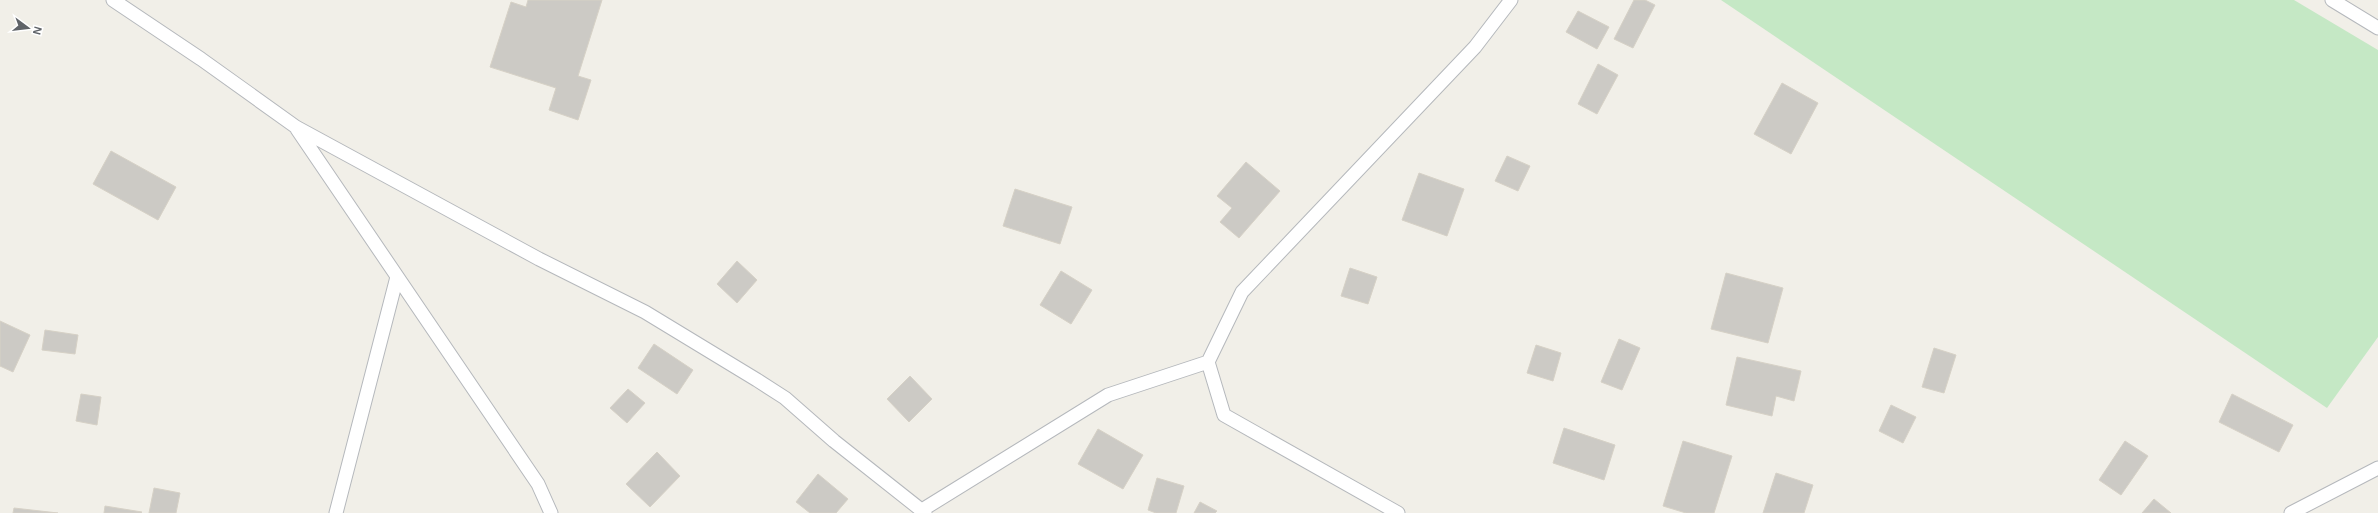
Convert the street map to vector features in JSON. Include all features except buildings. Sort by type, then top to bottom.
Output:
[{"type":"lane","points":[[113,0],[202,59],[296,128],[539,259],[645,312],[757,380],[785,398],[834,441],[923,511],[1108,395],[1208,362]]},
{"type":"lane","points":[[1398,513],[1224,415],[1208,362],[1242,292],[1475,48],[1511,0]]},
{"type":"lane","points":[[2332,0],[2378,28]]},
{"type":"lane","points":[[296,128],[538,484],[551,513]]},
{"type":"lane","points":[[336,513],[398,277]]},
{"type":"lane","points":[[2291,513],[2378,468]]},
{"type":"green space","points":[[1721,0],[2294,0],[2378,50],[2378,337],[2327,408]]}]
